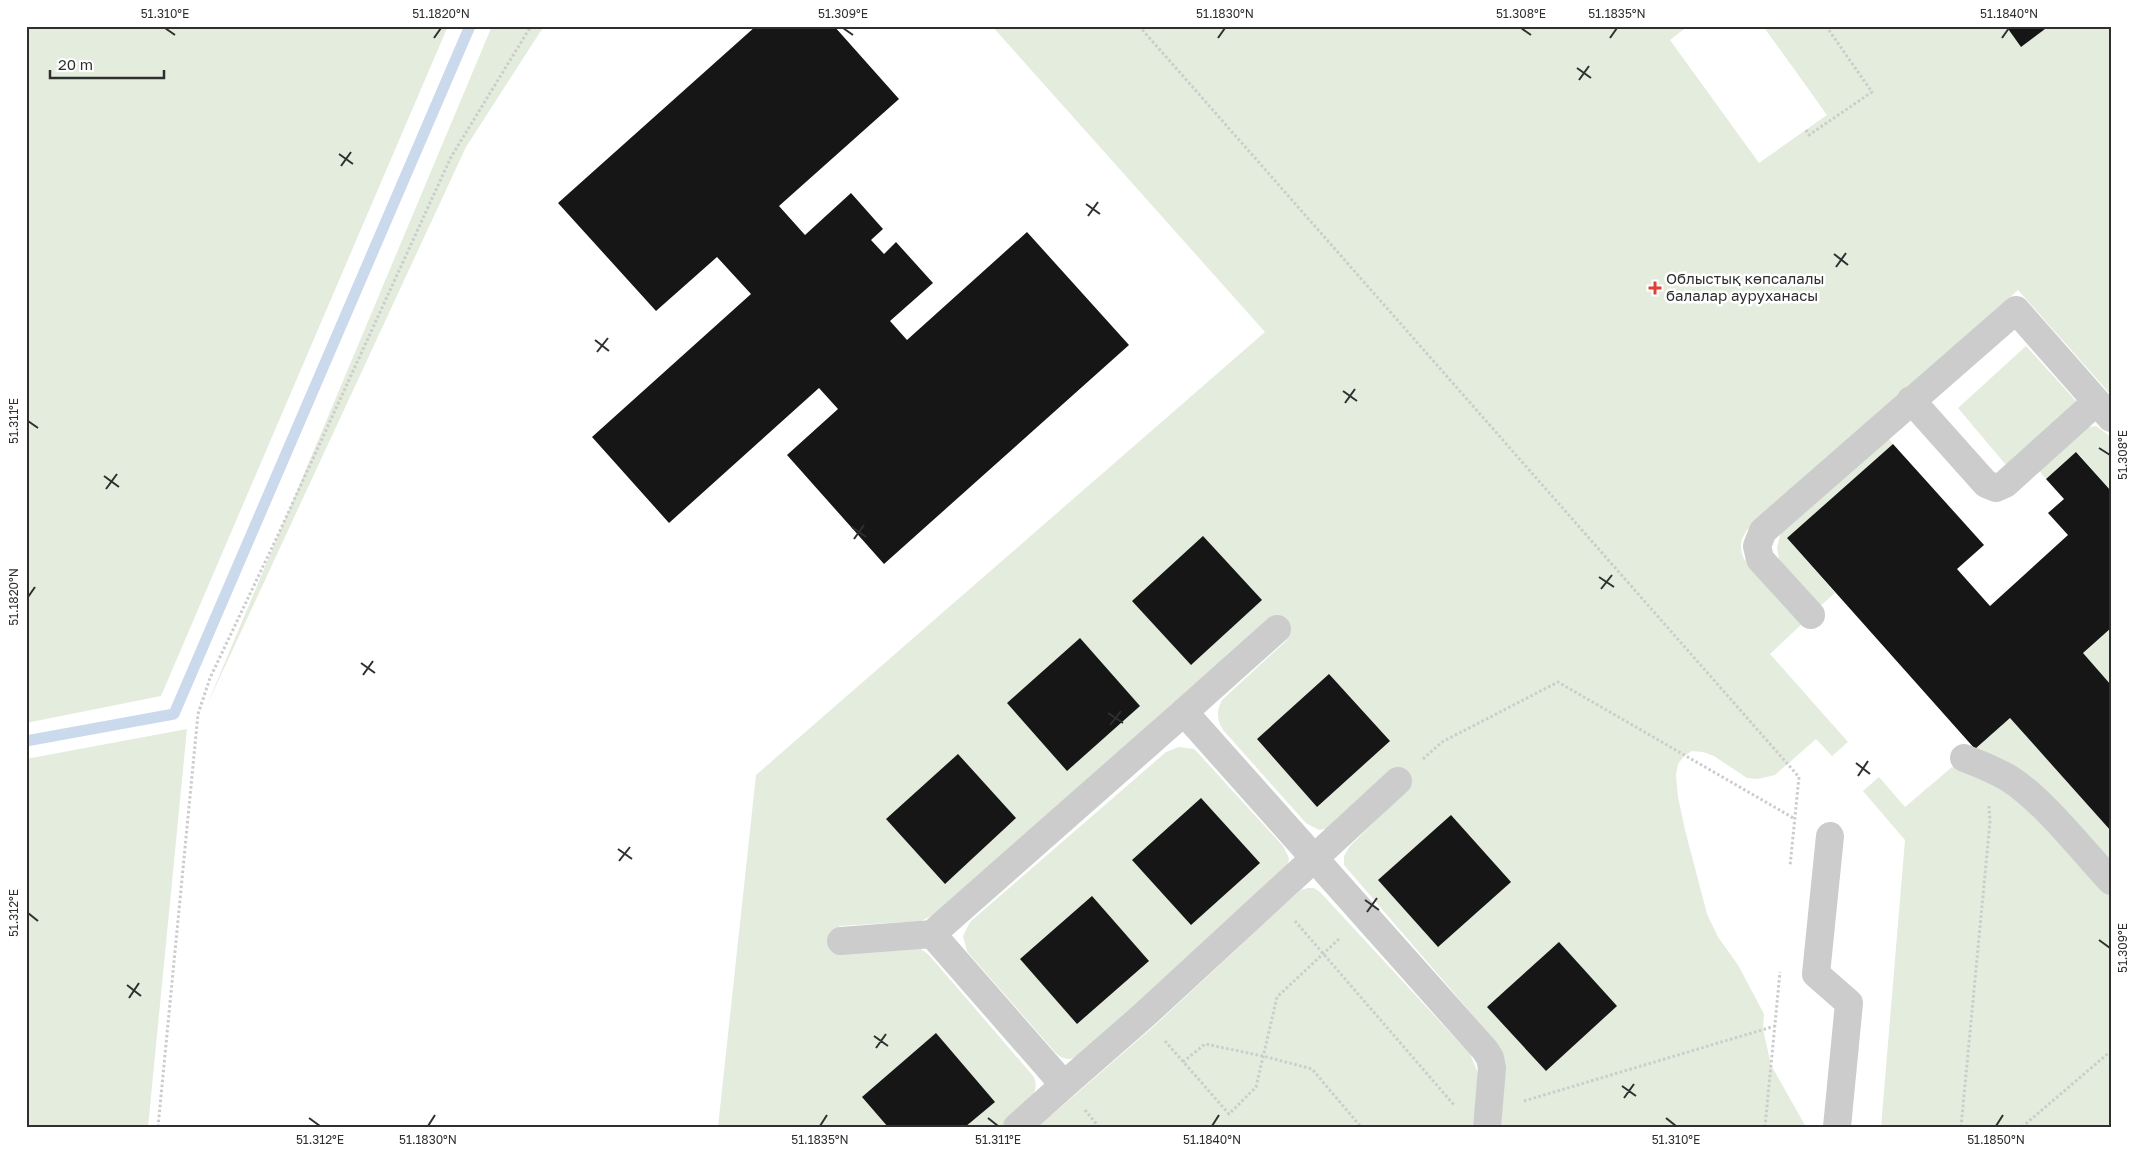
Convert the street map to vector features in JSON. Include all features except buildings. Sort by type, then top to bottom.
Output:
[{"type":"lane","points":[[1811,615],[1760,559],[1757,546],[1764,531],[1911,400],[2016,310],[2104,410],[2005,484],[1996,488],[1986,484],[1911,400]]},
{"type":"lane","points":[[841,941],[932,934],[1277,629]]},
{"type":"lane","points":[[1184,712],[1485,1050],[1490,1058],[1492,1068],[1488,1119]]},
{"type":"lane","points":[[1975,762],[2009,779],[2033,797],[2111,881]]},
{"type":"lane","points":[[1017,1127],[1144,1016],[1398,780]]},
{"type":"lane","points":[[1830,836],[1816,974],[1849,1003],[1837,1127]]},
{"type":"lane","points":[[932,934],[1064,1085]]},
{"type":"path","points":[[158,1127],[198,714],[210,678],[278,535],[451,157],[531,26]]},
{"type":"path","points":[[1139,26],[1799,777]]},
{"type":"path","points":[[1806,130],[1809,135],[1872,92],[1826,26]]},
{"type":"path","points":[[1398,780],[1442,742],[1558,682],[1795,820]]},
{"type":"path","points":[[1960,1127],[1990,822],[1975,762]]},
{"type":"path","points":[[1274,897],[1465,1118],[1488,1119],[1775,1026]]},
{"type":"path","points":[[1144,1016],[1229,1114],[1256,1087],[1277,997],[1323,952],[1365,916]]},
{"type":"path","points":[[1183,1062],[1204,1044],[1263,1056],[1312,1069],[1361,1127]]},
{"type":"path","points":[[2022,1127],[2111,1051]]},
{"type":"green space","points":[[26,26],[448,26],[161,696],[26,723]]},
{"type":"green space","points":[[492,26],[544,26],[466,147],[207,705]]},
{"type":"green space","points":[[992,26],[1688,26],[1670,40],[1759,163],[1827,115],[1763,26],[2006,26],[2021,47],[2049,26],[2111,26],[2111,395],[2018,290],[1747,530],[1742,541],[1741,551],[1744,559],[1803,623],[1770,654],[1848,742],[1832,756],[1816,739],[1775,775],[1758,779],[1747,778],[1714,756],[1703,752],[1692,751],[1684,756],[1678,764],[1676,775],[1678,797],[1707,914],[1718,937],[1738,965],[1764,1014],[1763,1029],[1771,1065],[1806,1127],[1499,1127],[1500,1048],[1344,865],[1344,856],[1350,846],[1407,790],[1326,829],[1319,830],[1306,823],[1221,726],[1218,712],[1222,700],[1287,640],[1267,619],[941,911],[921,921],[839,926],[842,954],[914,948],[921,949],[929,955],[1034,1077],[1036,1085],[1031,1099],[1026,1106],[1000,1127],[718,1127],[756,775],[1265,332]]},
{"type":"green space","points":[[2026,346],[2077,402],[2006,465],[1958,408]]},
{"type":"green space","points":[[2096,426],[2111,437],[2111,491],[2077,452],[2046,479],[2038,469],[2085,428]]},
{"type":"green space","points":[[1886,436],[1893,444],[1787,538],[1835,593],[1819,607],[1779,560],[1777,547],[1781,532]]},
{"type":"green space","points":[[2111,628],[2111,685],[2083,653]]},
{"type":"green space","points":[[2010,718],[2111,831],[2111,865],[1975,749]]},
{"type":"green space","points":[[187,729],[148,1127],[26,1127],[26,759]]},
{"type":"green space","points":[[1179,747],[1194,749],[1198,753],[1283,846],[1289,858],[1288,864],[1080,1056],[1072,1059],[1063,1058],[1054,1051],[970,955],[963,936],[970,922],[1166,752]]},
{"type":"green space","points":[[1952,767],[1987,778],[2009,790],[2111,893],[2111,1127],[1881,1127],[1905,840],[1863,791],[1879,777],[1905,807]]},
{"type":"green space","points":[[1314,888],[1320,892],[1470,1054],[1478,1073],[1473,1127],[1038,1127],[1153,1027],[1301,890]]},
{"type":"waterway","points":[[26,741],[174,714],[470,26]]},
{"type":"place","name":"Облыстық көпсалалы балалар ауруханасы","points":[[1655,288]]}]
